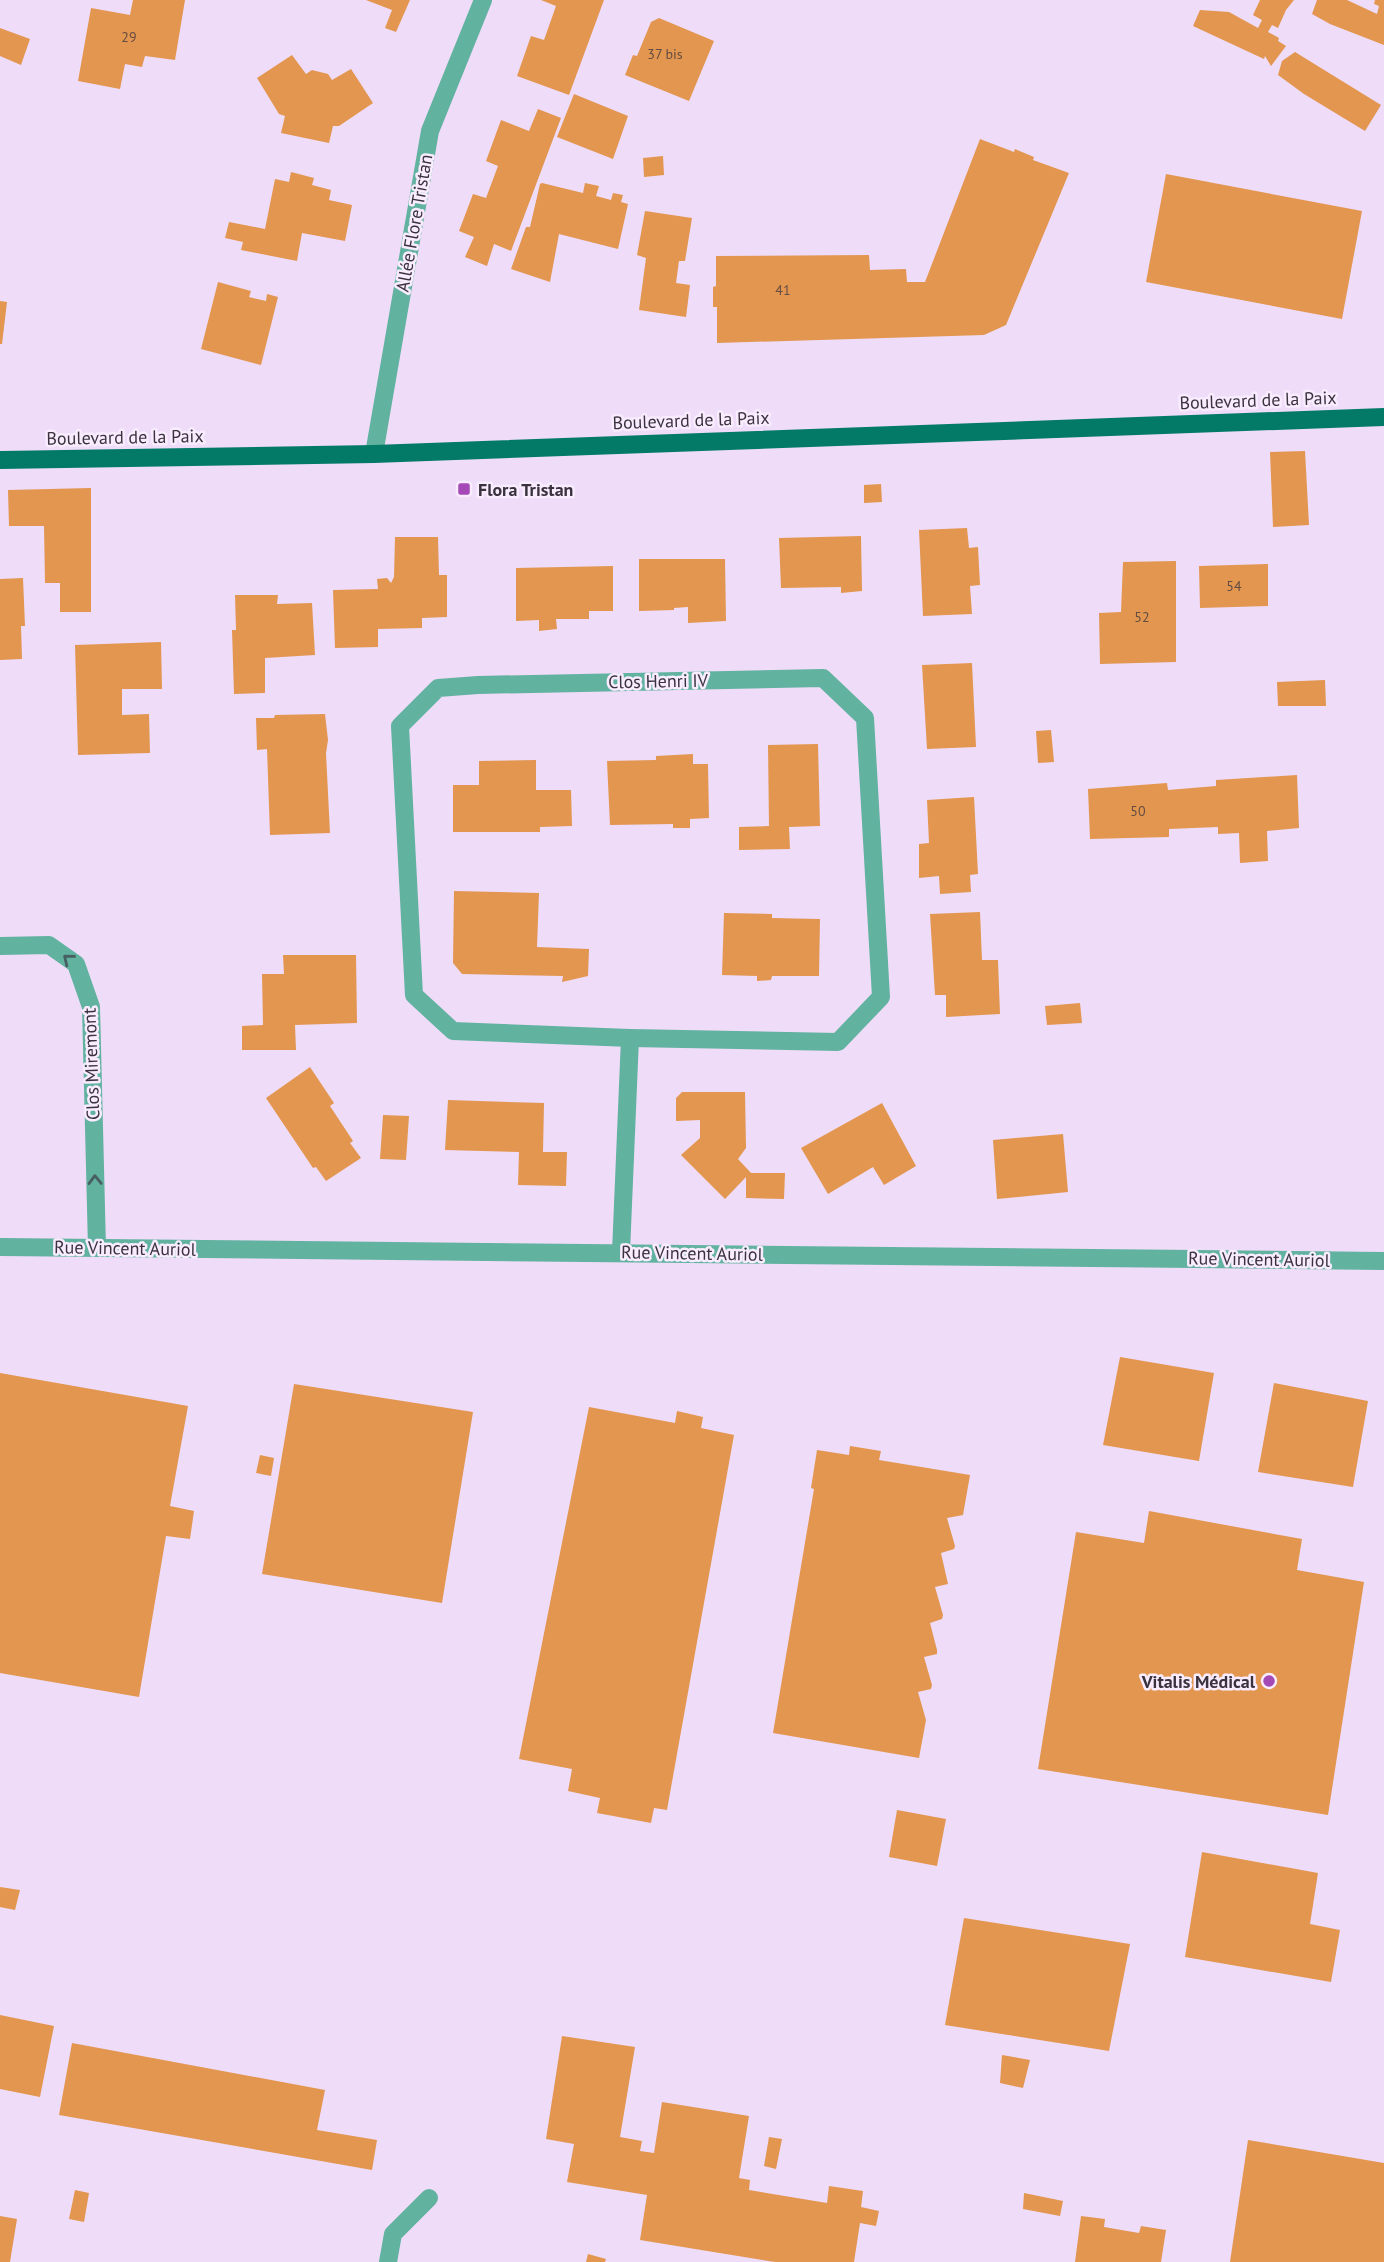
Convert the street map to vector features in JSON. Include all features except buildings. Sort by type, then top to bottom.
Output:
[{"type":"main road","name":"Boulevard de la Paix","points":[[0,460],[374,454],[1384,417]]},
{"type":"street","name":"Allée Flore Tristan","points":[[374,454],[430,131],[483,0]]},
{"type":"street","name":"Clos Henri IV","points":[[823,678],[865,718],[881,997],[838,1042],[630,1038],[453,1031],[414,995],[400,726],[438,688],[823,678]]},
{"type":"street","name":"Clos Miremont","points":[[0,946],[49,945],[76,964],[91,1007],[97,1248]]},
{"type":"street","points":[[621,1252],[630,1038]]},
{"type":"street","name":"Rue Vincent Auriol","points":[[0,1247],[1384,1261]]},
{"type":"street","points":[[388,2262],[393,2234],[429,2198]]},
{"type":"place","name":"Flora Tristan","points":[[464,489]]},
{"type":"place","name":"Vitalis Médical","points":[[1269,1681]]}]
